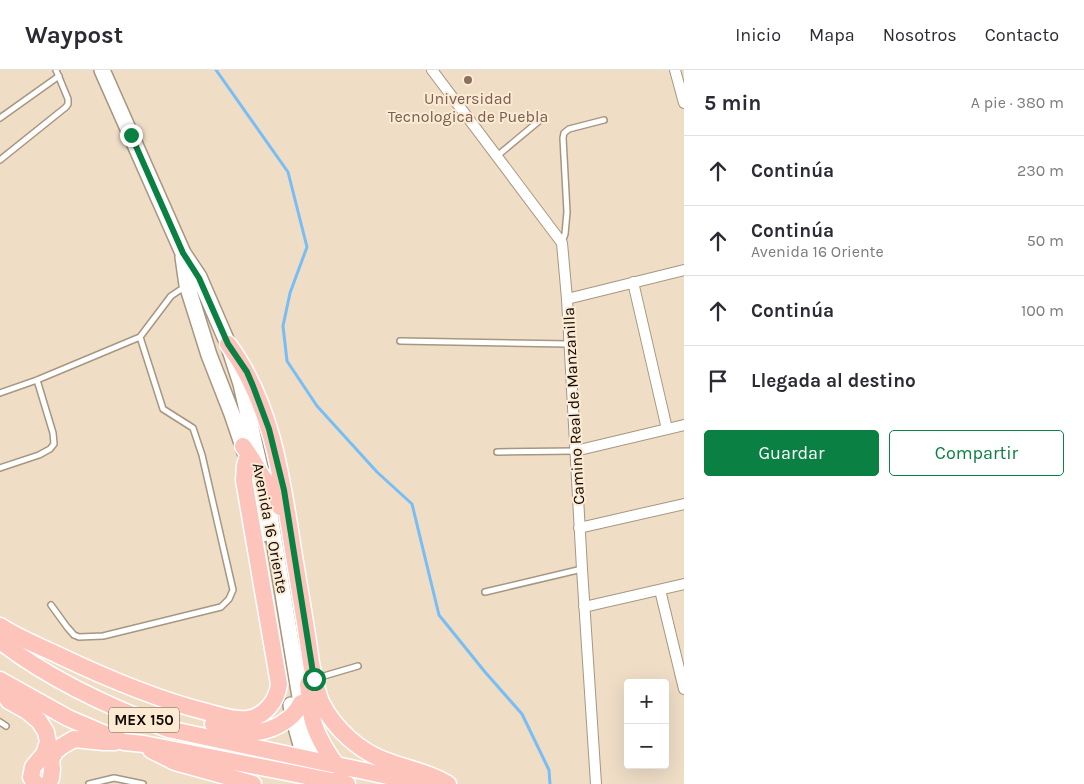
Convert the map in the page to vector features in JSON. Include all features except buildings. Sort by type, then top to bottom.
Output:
[{"type":"main road","points":[[102,70],[183,253],[193,281]]},
{"type":"main road","name":"Avenida 16 Oriente","points":[[193,281],[228,344],[241,384],[268,503],[297,709]]},
{"type":"main road","name":"Avenida 16 Oriente","points":[[193,281],[209,355],[245,452],[260,516],[297,709],[310,760],[308,780]]},
{"type":"main road","points":[[228,344],[253,386],[269,429],[280,469],[314,679],[322,703],[328,714],[344,733],[370,754],[385,761],[433,776],[448,784]]},
{"type":"main road","points":[[245,452],[254,461],[262,476],[275,492],[282,515],[311,712],[321,741],[336,765],[353,784]]},
{"type":"main road","points":[[0,626],[95,673],[174,703],[214,714],[243,719],[253,718],[264,712],[276,698],[278,684],[244,480],[245,452]]},
{"type":"main road","points":[[1,643],[153,706],[242,732],[256,733],[272,729],[297,709]]},
{"type":"main road","name":"MEX 150","points":[[1,643],[34,666],[82,692],[168,729],[425,784]]},
{"type":"main road","name":"MEX 150","points":[[0,680],[68,718],[124,742],[144,744],[308,780],[347,784]]},
{"type":"main road","points":[[0,687],[9,701],[39,721],[46,732],[48,742],[44,754],[33,767],[31,777],[36,784]]},
{"type":"main road","points":[[48,784],[51,778],[51,760],[55,752],[74,739],[124,742]]},
{"type":"main road","points":[[144,744],[153,752],[175,762],[222,779],[253,784]]},
{"type":"main road","points":[[255,748],[308,780]]},
{"type":"street","points":[[432,70],[562,243]]},
{"type":"street","points":[[676,70],[684,102]]},
{"type":"street","name":"Camino Real de Manzanilla","points":[[562,243],[570,344],[579,528],[596,784]]},
{"type":"street","points":[[567,299],[684,270]]},
{"type":"street","points":[[633,282],[666,429]]},
{"type":"street","points":[[575,451],[684,425]]},
{"type":"street","points":[[579,528],[684,504]]},
{"type":"street","points":[[584,607],[684,584]]},
{"type":"street","points":[[660,590],[684,689]]},
{"type":"lane","points":[[0,118],[58,73],[68,99],[66,108],[0,160]]},
{"type":"lane","points":[[562,243],[565,234],[567,212],[564,133],[569,129],[604,120]]},
{"type":"lane","points":[[496,156],[539,121]]},
{"type":"lane","points":[[0,393],[140,337],[171,296],[193,281]]},
{"type":"lane","points":[[51,605],[74,635],[79,637],[103,636],[221,607],[229,599],[233,590],[202,455],[193,428],[163,409],[140,337]]},
{"type":"lane","points":[[400,341],[570,344]]},
{"type":"lane","points":[[0,468],[39,455],[50,449],[54,444],[53,433],[36,380]]},
{"type":"lane","points":[[497,452],[575,451]]},
{"type":"lane","points":[[485,592],[582,569]]},
{"type":"lane","points":[[314,679],[358,666]]},
{"type":"lane","points":[[0,722],[6,726]]},
{"type":"lane","points":[[89,784],[114,778],[143,784]]},
{"type":"waterway","points":[[216,70],[288,172],[307,247],[290,293],[283,326],[287,361],[317,406],[377,472],[412,504],[439,615],[522,714],[549,770],[550,784]]},
{"type":"place","name":"Universidad Tecnologica de Puebla","points":[[468,80]]},
{"type":"route","points":[[131,135],[183,253],[199,278],[228,344],[247,372],[269,429],[284,490],[314,679]]}]
